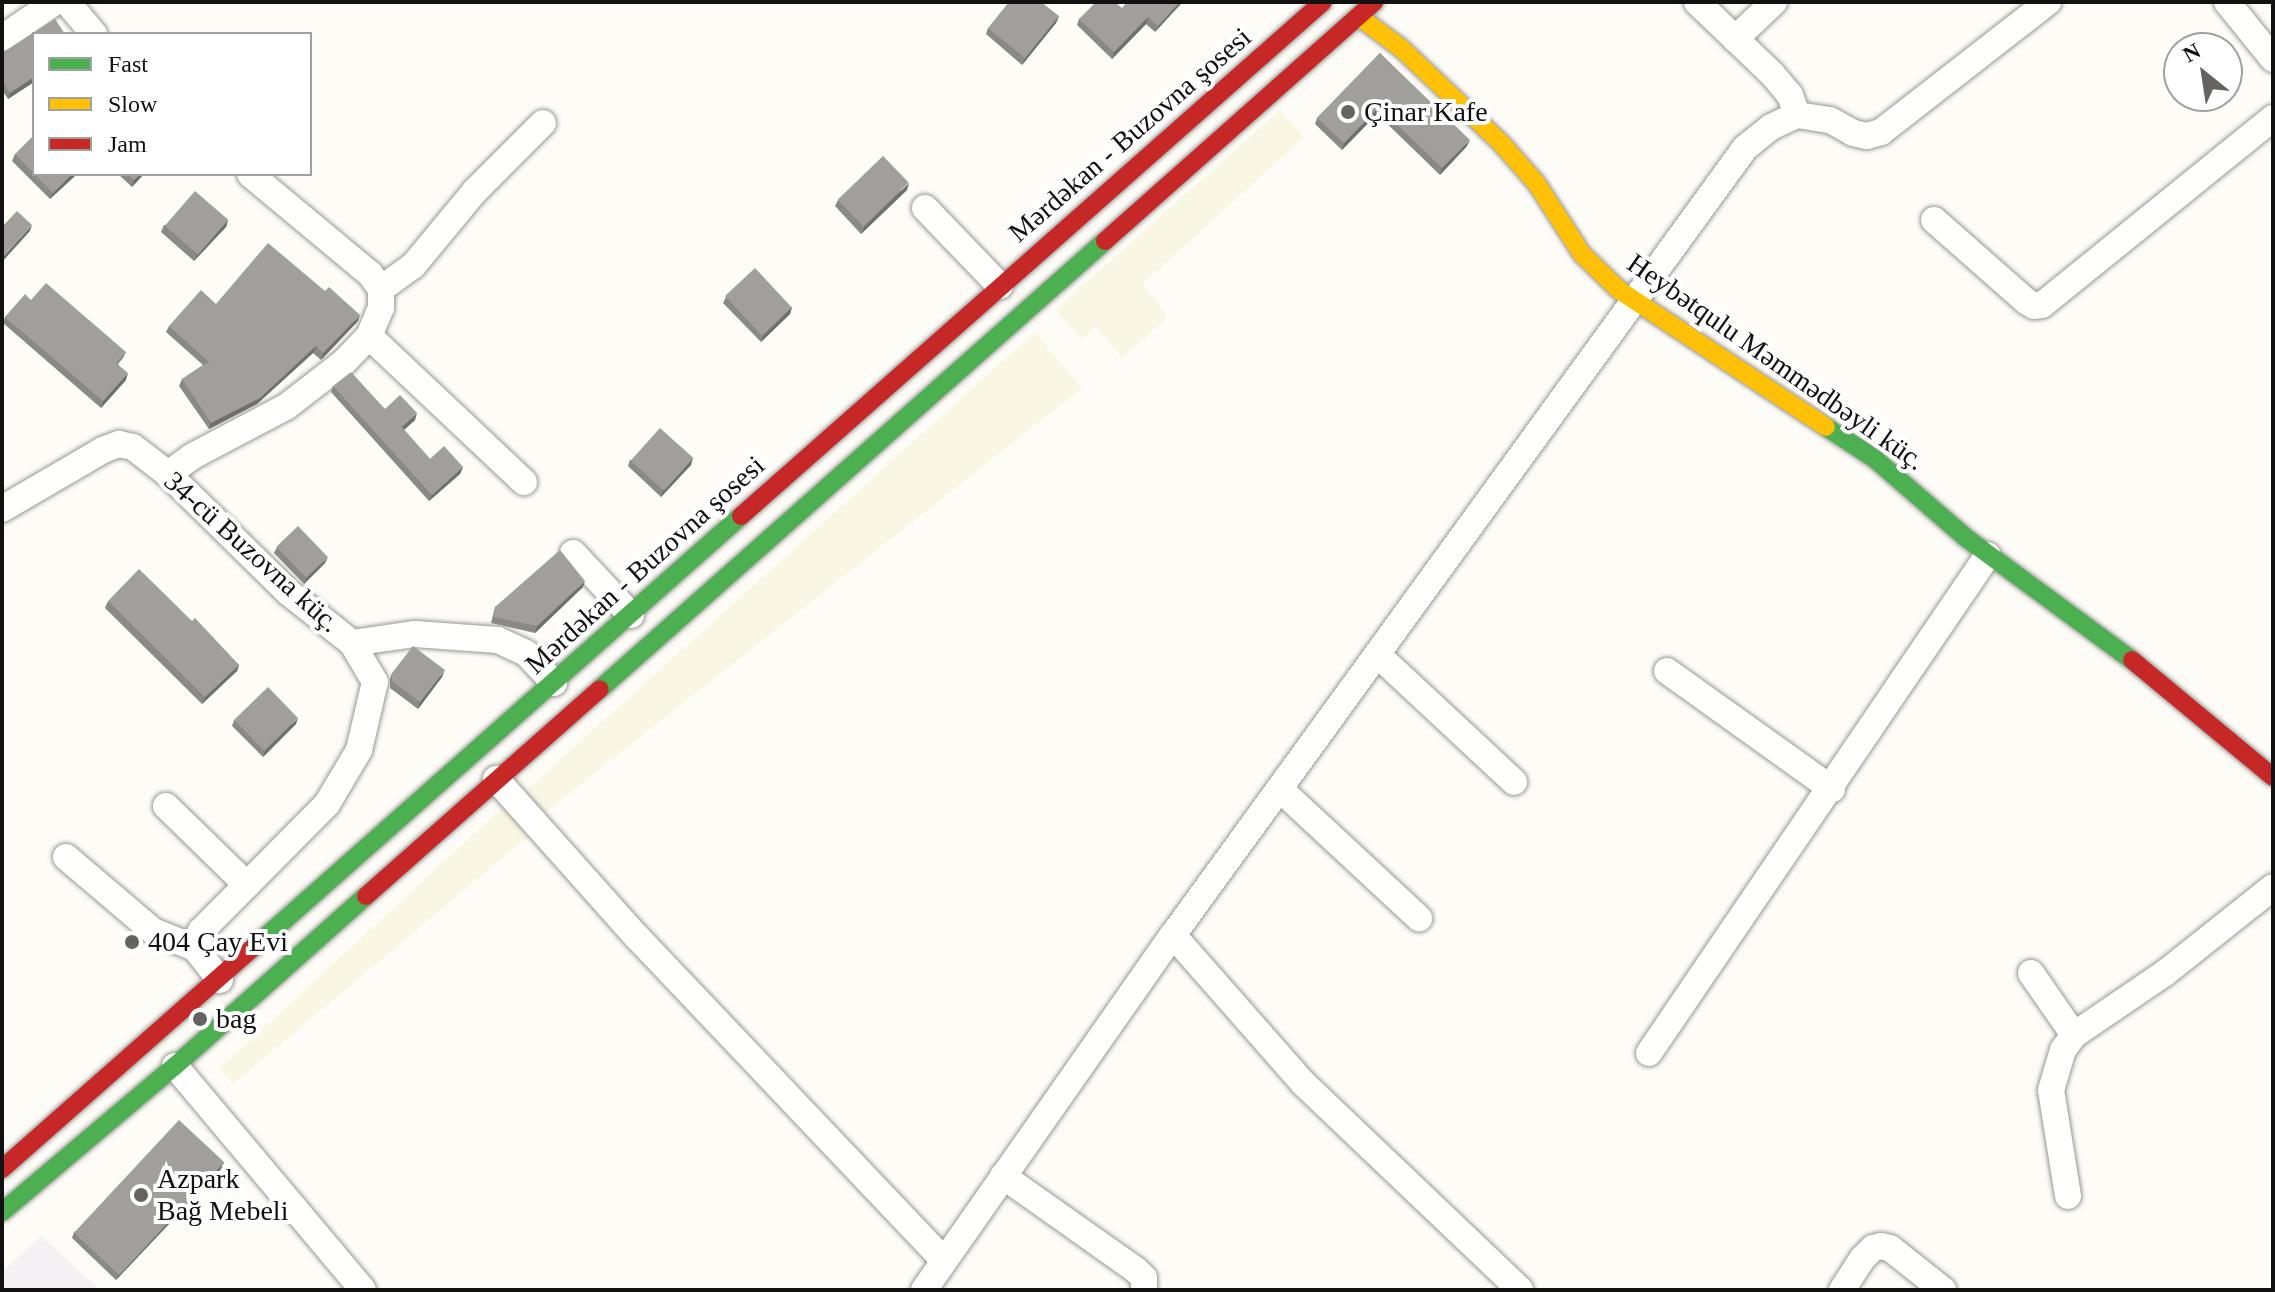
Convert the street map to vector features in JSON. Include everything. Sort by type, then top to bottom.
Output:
[{"type":"main road","name":"Mərdəkan - Buzovna şosesi","points":[[5,1161],[220,980],[1323,2]]},
{"type":"main road","name":"Heybətqulu Məmmədbəyli küç.","points":[[1338,2],[1412,57],[1502,144],[1537,184],[1582,254],[1634,301],[1875,459],[1988,555],[2153,676],[2273,777]]},
{"type":"main road","points":[[2,1212],[175,1066],[1374,2]]},
{"type":"street","points":[[2,38],[55,2]]},
{"type":"street","points":[[67,2],[92,32]]},
{"type":"street","points":[[1697,2],[1790,95],[1797,115]]},
{"type":"street","points":[[1735,39],[1774,2]]},
{"type":"street","points":[[924,1290],[1173,935],[1745,148],[1771,127],[1797,115],[1830,120],[1853,133],[1867,136],[1881,132],[2048,2]]},
{"type":"street","points":[[2227,2],[2273,59]]},
{"type":"street","points":[[1934,220],[2026,301],[2042,305],[2273,118]]},
{"type":"street","points":[[381,289],[413,266],[475,191],[543,123]]},
{"type":"street","points":[[168,474],[191,457],[286,407],[344,362],[369,336],[381,308],[381,289],[370,274],[252,176]]},
{"type":"street","points":[[925,208],[1000,286]]},
{"type":"street","points":[[369,336],[524,482]]},
{"type":"street","name":"34-cü Buzovna küç.","points":[[2,509],[103,450],[119,444],[133,447],[168,474],[288,592],[352,643],[415,634],[498,640],[526,653],[554,683]]},
{"type":"street","points":[[573,553],[631,615]]},
{"type":"street","points":[[1649,1053],[1832,789],[1988,555]]},
{"type":"street","points":[[195,948],[201,931],[327,804],[359,750],[375,682],[352,643]]},
{"type":"street","points":[[1378,655],[1514,782]]},
{"type":"street","points":[[1667,671],[1832,789]]},
{"type":"street","points":[[496,779],[637,937],[943,1260]]},
{"type":"street","points":[[1280,789],[1419,918]]},
{"type":"street","points":[[166,806],[247,885]]},
{"type":"street","points":[[66,857],[153,931],[195,948],[220,980]]},
{"type":"street","points":[[2068,1196],[2051,1090],[2063,1050],[2074,1035],[2165,973],[2273,887]]},
{"type":"street","points":[[1173,935],[1303,1083],[1520,1290]]},
{"type":"street","points":[[2031,973],[2074,1035]]},
{"type":"street","points":[[175,1066],[363,1290]]},
{"type":"street","points":[[1003,1176],[1136,1270],[1144,1278],[1144,1290]]},
{"type":"street","points":[[1842,1290],[1863,1258],[1873,1248],[1881,1246],[1890,1248],[1943,1290]]},
{"type":"shaded area","points":[[1280,110],[1304,137],[1143,284],[1168,317],[1122,358],[1096,326],[1082,339],[1055,310]]},
{"type":"shaded area","points":[[1035,332],[1082,388],[543,814],[523,793]]},
{"type":"shaded area","points":[[503,807],[530,835],[233,1084],[219,1069]]},
{"type":"shaded area","points":[[41,1236],[100,1290],[2,1290],[2,1272]]},
{"type":"building","points":[[1009,2],[1041,2],[1059,16],[1025,58],[988,28]]},
{"type":"building","points":[[1096,2],[1115,2],[1122,8],[1127,2],[1180,2],[1158,26],[1148,17],[1114,52],[1079,19]]},
{"type":"building","points":[[55,19],[64,32],[35,32]]},
{"type":"building","points":[[32,34],[32,78],[10,93],[2,80],[2,53]]},
{"type":"building","points":[[1380,53],[1470,140],[1442,168],[1379,107],[1344,143],[1317,118]]},
{"type":"building","points":[[32,137],[32,172],[15,154]]},
{"type":"building","points":[[883,156],[909,183],[863,226],[838,200]]},
{"type":"building","points":[[36,176],[70,176],[53,193]]},
{"type":"building","points":[[195,191],[228,220],[198,255],[165,226]]},
{"type":"building","points":[[17,211],[32,225],[2,258],[2,227]]},
{"type":"building","points":[[268,243],[325,291],[329,287],[360,315],[323,353],[316,346],[260,398],[211,423],[182,379],[209,362],[169,326],[201,290],[216,304]]},
{"type":"building","points":[[755,268],[792,307],[762,335],[725,296]]},
{"type":"building","points":[[46,283],[126,352],[116,363],[128,373],[103,401],[5,317],[25,294],[31,300]]},
{"type":"building","points":[[351,372],[385,409],[400,395],[417,413],[402,427],[430,459],[444,446],[463,467],[432,495],[333,386]]},
{"type":"building","points":[[660,428],[693,458],[664,491],[631,461]]},
{"type":"building","points":[[298,526],[328,557],[306,578],[276,547]]},
{"type":"building","points":[[560,550],[585,581],[537,626],[494,617],[495,607]]},
{"type":"building","points":[[139,569],[192,621],[195,618],[239,665],[205,697],[108,601]]},
{"type":"building","points":[[413,646],[445,670],[420,702],[392,681],[392,673]]},
{"type":"building","points":[[268,687],[298,718],[264,751],[234,720]]},
{"type":"building","points":[[179,1120],[224,1162],[119,1275],[74,1233]]},
{"type":"traffic: fast","points":[[600,689],[1105,241]]},
{"type":"traffic: fast","points":[[1826,427],[1875,459],[1965,537],[2132,660]]},
{"type":"traffic: fast","points":[[253,948],[741,516]]},
{"type":"traffic: fast","points":[[2,1212],[175,1066],[366,896]]},
{"type":"traffic: slow","points":[[1358,16],[1401,48],[1502,144],[1537,184],[1582,254],[1619,290],[1826,427]]},
{"type":"traffic: jam","points":[[741,516],[1323,2]]},
{"type":"traffic: jam","points":[[1105,241],[1374,2]]},
{"type":"traffic: jam","points":[[2132,660],[2273,777]]},
{"type":"traffic: jam","points":[[366,896],[600,689]]},
{"type":"traffic: jam","points":[[2,1169],[253,948]]},
{"type":"place","name":"Çinar Kafe","points":[[1348,112]]},
{"type":"place","name":"404 Çay Evi","points":[[132,942]]},
{"type":"place","name":"bag","points":[[200,1019]]},
{"type":"place","name":"Azpark Bağ Mebeli","points":[[141,1195]]}]
